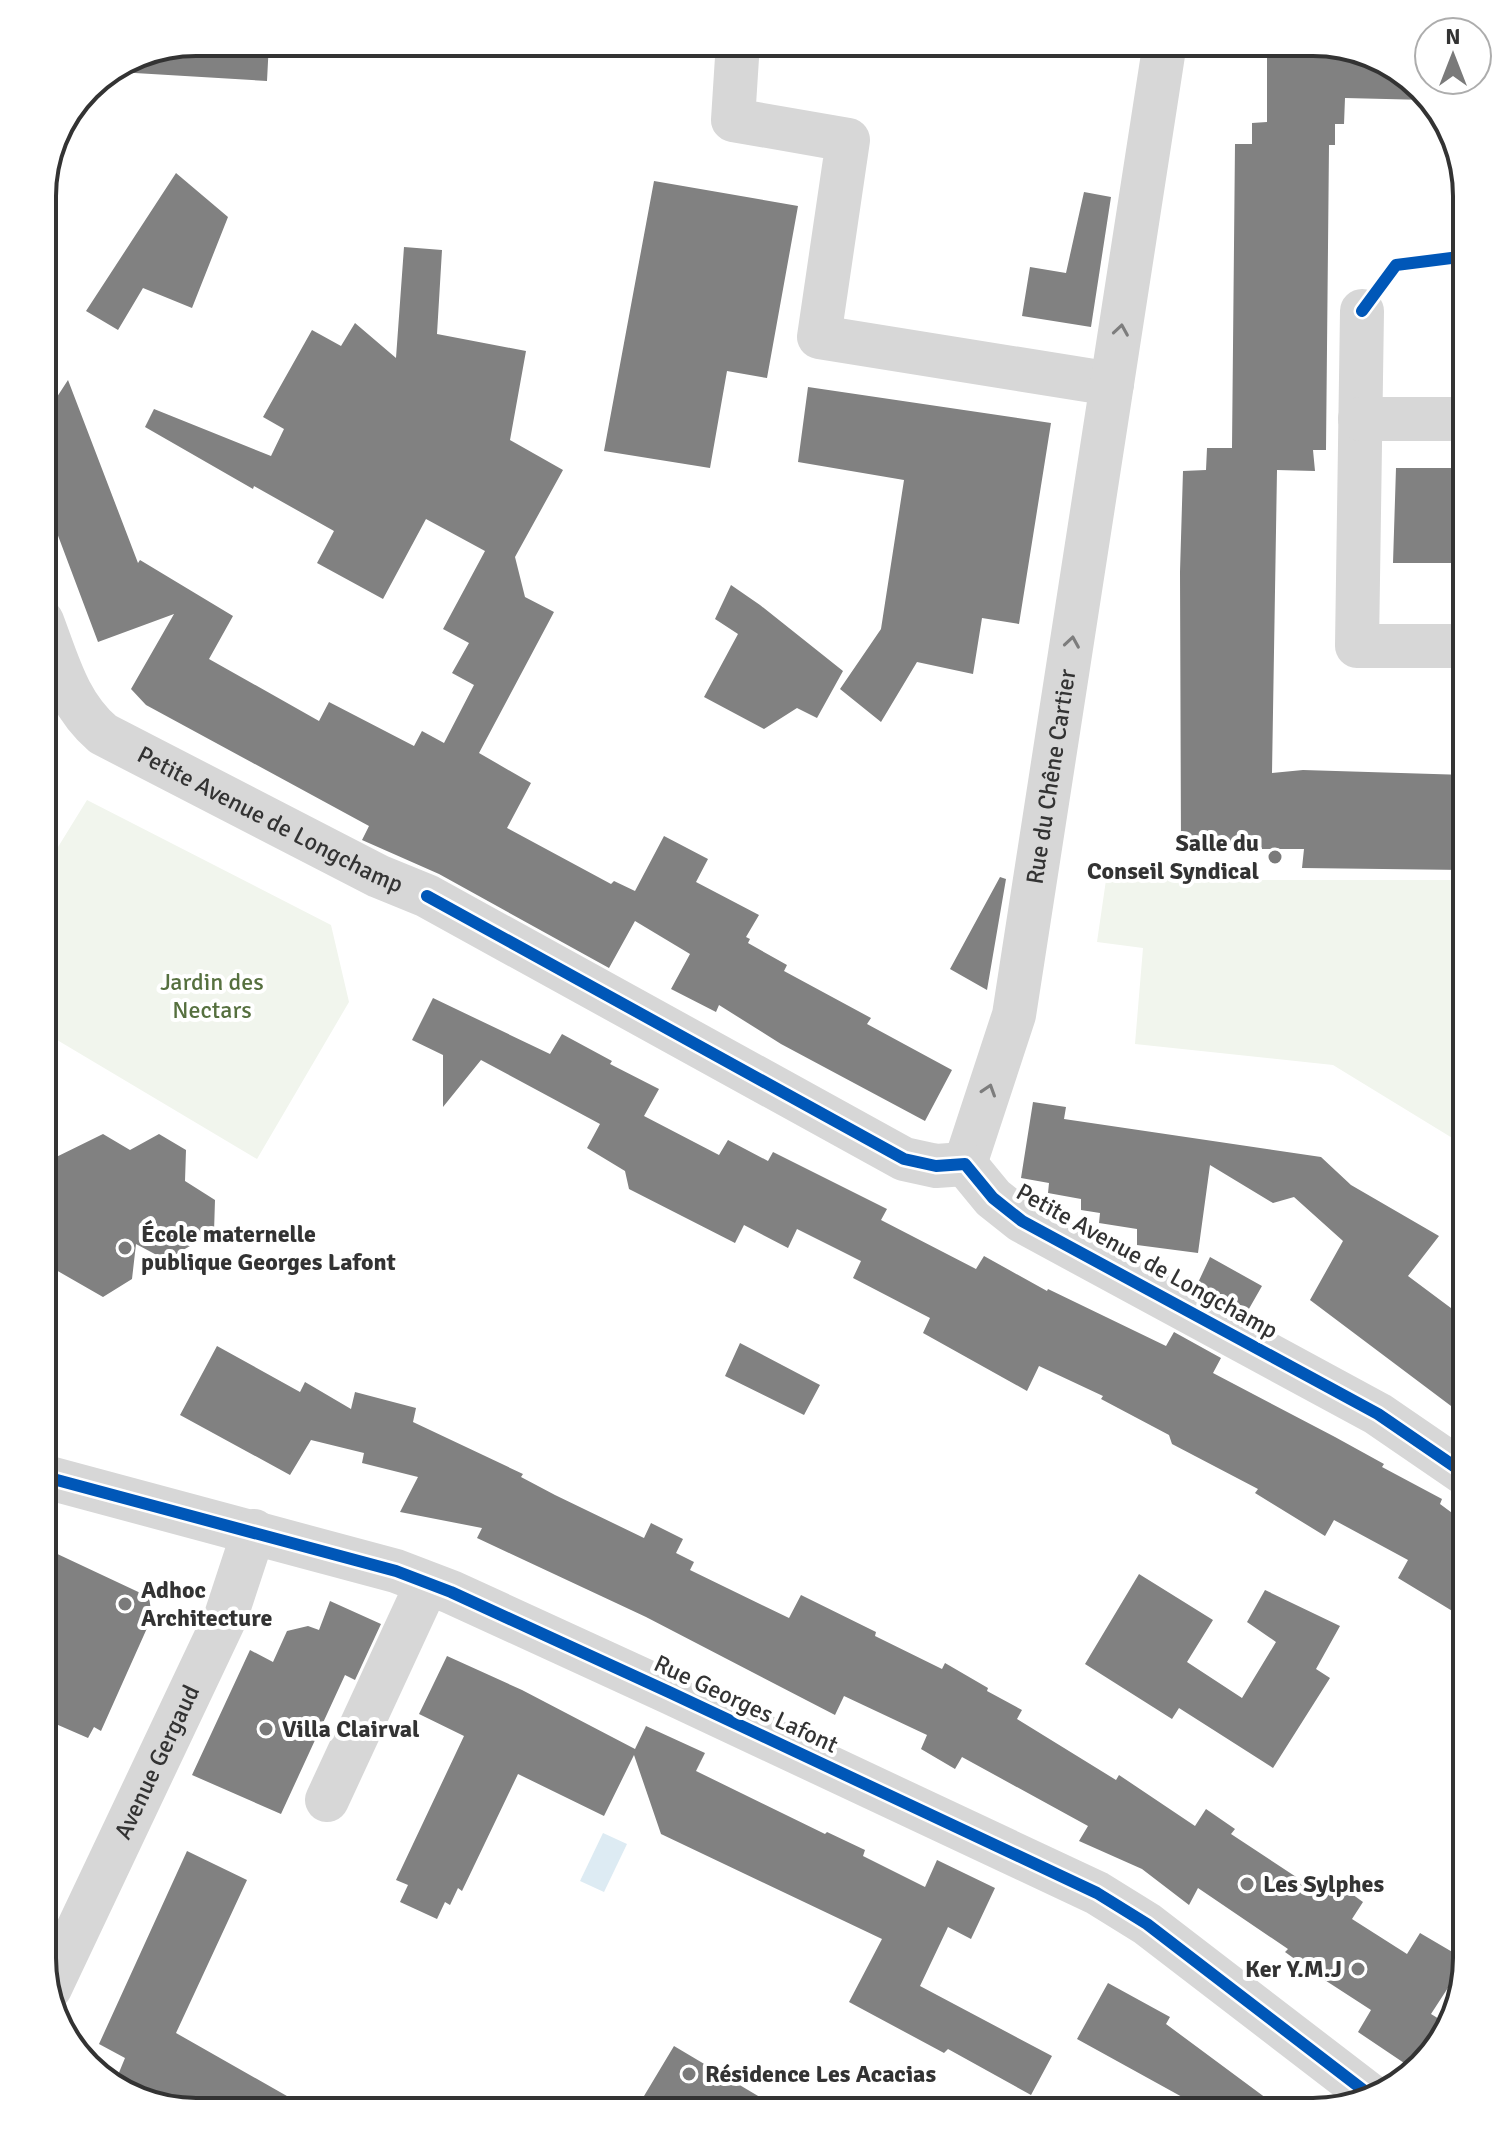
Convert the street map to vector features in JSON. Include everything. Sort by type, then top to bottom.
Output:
[{"type":"street","points":[[737,56],[733,120],[848,140],[819,337],[1112,384]]},
{"type":"street","name":"Rue du Chêne Cartier","points":[[965,1164],[1014,1015],[1163,56]]},
{"type":"street","points":[[1362,311],[1357,646],[1453,646]]},
{"type":"street","points":[[1360,419],[1453,419]]},
{"type":"street","name":"Petite Avenue de Longchamp","points":[[56,657],[74,703],[103,734],[378,876],[427,896],[904,1159],[936,1166],[965,1164],[993,1198],[1022,1221],[1378,1414],[1453,1465]]},
{"type":"street","name":"Rue Georges Lafont","points":[[56,1480],[368,1562],[427,1584],[669,1692],[1097,1893],[1147,1924],[1362,2089]]},
{"type":"street","name":"Avenue Gergaud","points":[[57,1974],[226,1616],[254,1531]]},
{"type":"street","points":[[327,1800],[427,1584]]},
{"type":"green space","name":"Jardin des Nectars","points":[[87,800],[331,925],[349,1002],[257,1159],[56,1039],[56,850]]},
{"type":"green space","points":[[1106,880],[1453,880],[1453,1138],[1333,1065],[1135,1044],[1143,948],[1097,942]]},
{"type":"shaded area","points":[[603,1833],[627,1844],[604,1892],[580,1881]]},
{"type":"building","points":[[268,56],[267,81],[131,73],[168,59]]},
{"type":"building","points":[[1267,56],[1322,56],[1358,63],[1383,75],[1414,100],[1345,98],[1344,124],[1335,124],[1335,145],[1329,145],[1326,450],[1313,450],[1315,471],[1277,470],[1272,773],[1303,770],[1453,775],[1453,870],[1302,868],[1304,849],[1181,849],[1180,572],[1183,471],[1206,470],[1207,448],[1232,448],[1235,144],[1252,144],[1252,123],[1267,122]]},
{"type":"building","points":[[176,173],[228,217],[192,308],[143,288],[118,330],[86,311]]},
{"type":"building","points":[[654,181],[798,206],[767,378],[727,371],[710,468],[604,451]]},
{"type":"building","points":[[1084,192],[1111,197],[1091,327],[1022,316],[1030,267],[1066,273]]},
{"type":"building","points":[[404,247],[442,250],[437,334],[526,351],[510,440],[563,470],[515,557],[525,597],[554,612],[479,753],[531,783],[507,828],[611,884],[614,881],[635,891],[664,836],[708,859],[696,882],[759,915],[746,937],[750,939],[748,943],[787,965],[784,971],[871,1018],[867,1024],[952,1070],[925,1121],[781,1044],[719,1005],[716,1012],[671,989],[690,954],[635,921],[609,968],[439,874],[362,840],[369,826],[146,705],[131,689],[174,614],[98,642],[56,530],[56,398],[68,380],[138,563],[140,560],[233,616],[209,659],[319,721],[329,702],[414,746],[422,731],[444,743],[474,685],[452,673],[469,643],[443,629],[485,551],[426,519],[383,599],[317,563],[334,531],[145,427],[154,409],[271,456],[284,429],[263,417],[312,330],[341,346],[355,323],[396,358]]},
{"type":"building","points":[[808,387],[1051,423],[1019,624],[982,618],[973,674],[917,662],[881,722],[840,689],[881,629],[904,480],[798,462]]},
{"type":"building","points":[[1396,468],[1453,468],[1453,563],[1393,563]]},
{"type":"building","points":[[731,585],[843,671],[817,718],[797,708],[764,729],[704,697],[738,634],[715,619]]},
{"type":"building","points":[[1000,877],[1006,879],[987,990],[950,969]]},
{"type":"building","points":[[433,998],[550,1054],[562,1034],[612,1061],[610,1064],[659,1089],[644,1116],[719,1155],[728,1140],[768,1161],[773,1152],[887,1209],[881,1220],[976,1269],[984,1256],[1047,1291],[1166,1346],[1174,1332],[1221,1358],[1213,1373],[1335,1437],[1442,1499],[1440,1504],[1453,1514],[1453,1611],[1398,1578],[1408,1560],[1334,1520],[1325,1536],[1255,1493],[1258,1489],[1172,1444],[1169,1435],[1101,1399],[1103,1396],[1039,1366],[1027,1391],[923,1333],[930,1318],[853,1278],[861,1261],[797,1229],[788,1248],[744,1225],[735,1243],[629,1189],[625,1171],[587,1148],[600,1124],[481,1060],[443,1107],[443,1055],[412,1040]]},
{"type":"building","points":[[1033,1102],[1066,1107],[1064,1119],[1321,1157],[1351,1185],[1439,1236],[1408,1276],[1453,1310],[1453,1407],[1310,1300],[1343,1241],[1294,1197],[1273,1203],[1210,1165],[1198,1253],[1137,1245],[1137,1229],[1099,1223],[1100,1213],[1081,1210],[1081,1199],[1048,1193],[1049,1183],[1021,1178]]},
{"type":"building","points":[[103,1134],[130,1150],[159,1134],[186,1150],[185,1181],[215,1200],[214,1232],[166,1260],[136,1244],[132,1279],[103,1297],[56,1270],[56,1157]]},
{"type":"building","points":[[1210,1257],[1262,1286],[1246,1314],[1196,1287]]},
{"type":"building","points":[[740,1343],[820,1385],[804,1415],[725,1376]]},
{"type":"building","points":[[217,1346],[300,1392],[305,1382],[351,1409],[355,1392],[416,1408],[413,1422],[523,1474],[521,1477],[555,1495],[644,1538],[651,1523],[683,1539],[676,1553],[694,1562],[690,1570],[789,1618],[801,1595],[942,1669],[945,1663],[1022,1710],[1017,1719],[1116,1780],[1119,1775],[1195,1826],[1206,1809],[1235,1829],[1231,1834],[1322,1894],[1331,1879],[1363,1902],[1352,1919],[1407,1954],[1420,1933],[1453,1952],[1450,1984],[1431,2014],[1439,2019],[1424,2043],[1405,2063],[1358,2032],[1371,2010],[1285,1952],[1288,1949],[1198,1888],[1189,1905],[1142,1869],[1079,1841],[1088,1826],[962,1757],[955,1769],[921,1749],[927,1735],[844,1696],[835,1715],[646,1617],[477,1538],[482,1528],[400,1512],[418,1477],[362,1463],[364,1453],[311,1440],[290,1475],[180,1415]]},
{"type":"building","points":[[56,1553],[149,1597],[152,1617],[101,1731],[94,1727],[88,1738],[56,1724]]},
{"type":"building","points":[[1139,1574],[1213,1620],[1187,1662],[1242,1698],[1276,1642],[1247,1622],[1265,1590],[1340,1626],[1316,1669],[1330,1678],[1273,1768],[1179,1708],[1172,1719],[1085,1664]]},
{"type":"building","name":"Villa Clairval","points":[[330,1601],[381,1624],[355,1680],[345,1675],[281,1814],[192,1775],[250,1650],[273,1662],[287,1631],[308,1626],[319,1630]]},
{"type":"building","points":[[447,1656],[522,1690],[635,1749],[646,1726],[705,1753],[696,1771],[825,1834],[827,1832],[865,1850],[863,1856],[925,1887],[937,1860],[995,1888],[971,1939],[948,1927],[920,1986],[1052,2056],[1031,2095],[948,2049],[944,2053],[849,2002],[882,1939],[661,1834],[634,1755],[604,1816],[518,1774],[462,1891],[458,1888],[450,1905],[445,1902],[437,1919],[400,1902],[408,1885],[396,1880],[464,1736],[419,1714]]},
{"type":"building","points":[[187,1851],[247,1880],[176,2033],[290,2098],[187,2098],[160,2093],[118,2074],[125,2058],[99,2044]]},
{"type":"building","points":[[1108,1983],[1170,2017],[1166,2024],[1266,2098],[1184,2098],[1077,2039]]},
{"type":"building","name":"Résidence Les Acacias","points":[[674,2046],[761,2098],[643,2098]]},
{"type":"cycle path","points":[[1362,311],[1396,265],[1453,258]]},
{"type":"cycle path","points":[[427,896],[904,1159],[936,1166],[965,1164],[993,1198],[1022,1221],[1378,1414],[1453,1465]]},
{"type":"cycle path","points":[[56,1480],[396,1571],[451,1592],[669,1692],[1097,1893],[1147,1924],[1362,2089]]},
{"type":"place","name":"Salle du Conseil Syndical","points":[[1275,857]]},
{"type":"place","name":"École maternelle publique Georges Lafont","points":[[125,1248]]},
{"type":"place","name":"Adhoc Architecture","points":[[125,1604]]},
{"type":"place","name":"Villa Clairval","points":[[266,1729]]},
{"type":"place","name":"Les Sylphes","points":[[1247,1884]]},
{"type":"place","name":"Ker Y.M.J","points":[[1358,1969]]},
{"type":"place","name":"Résidence Les Acacias","points":[[689,2074]]}]
